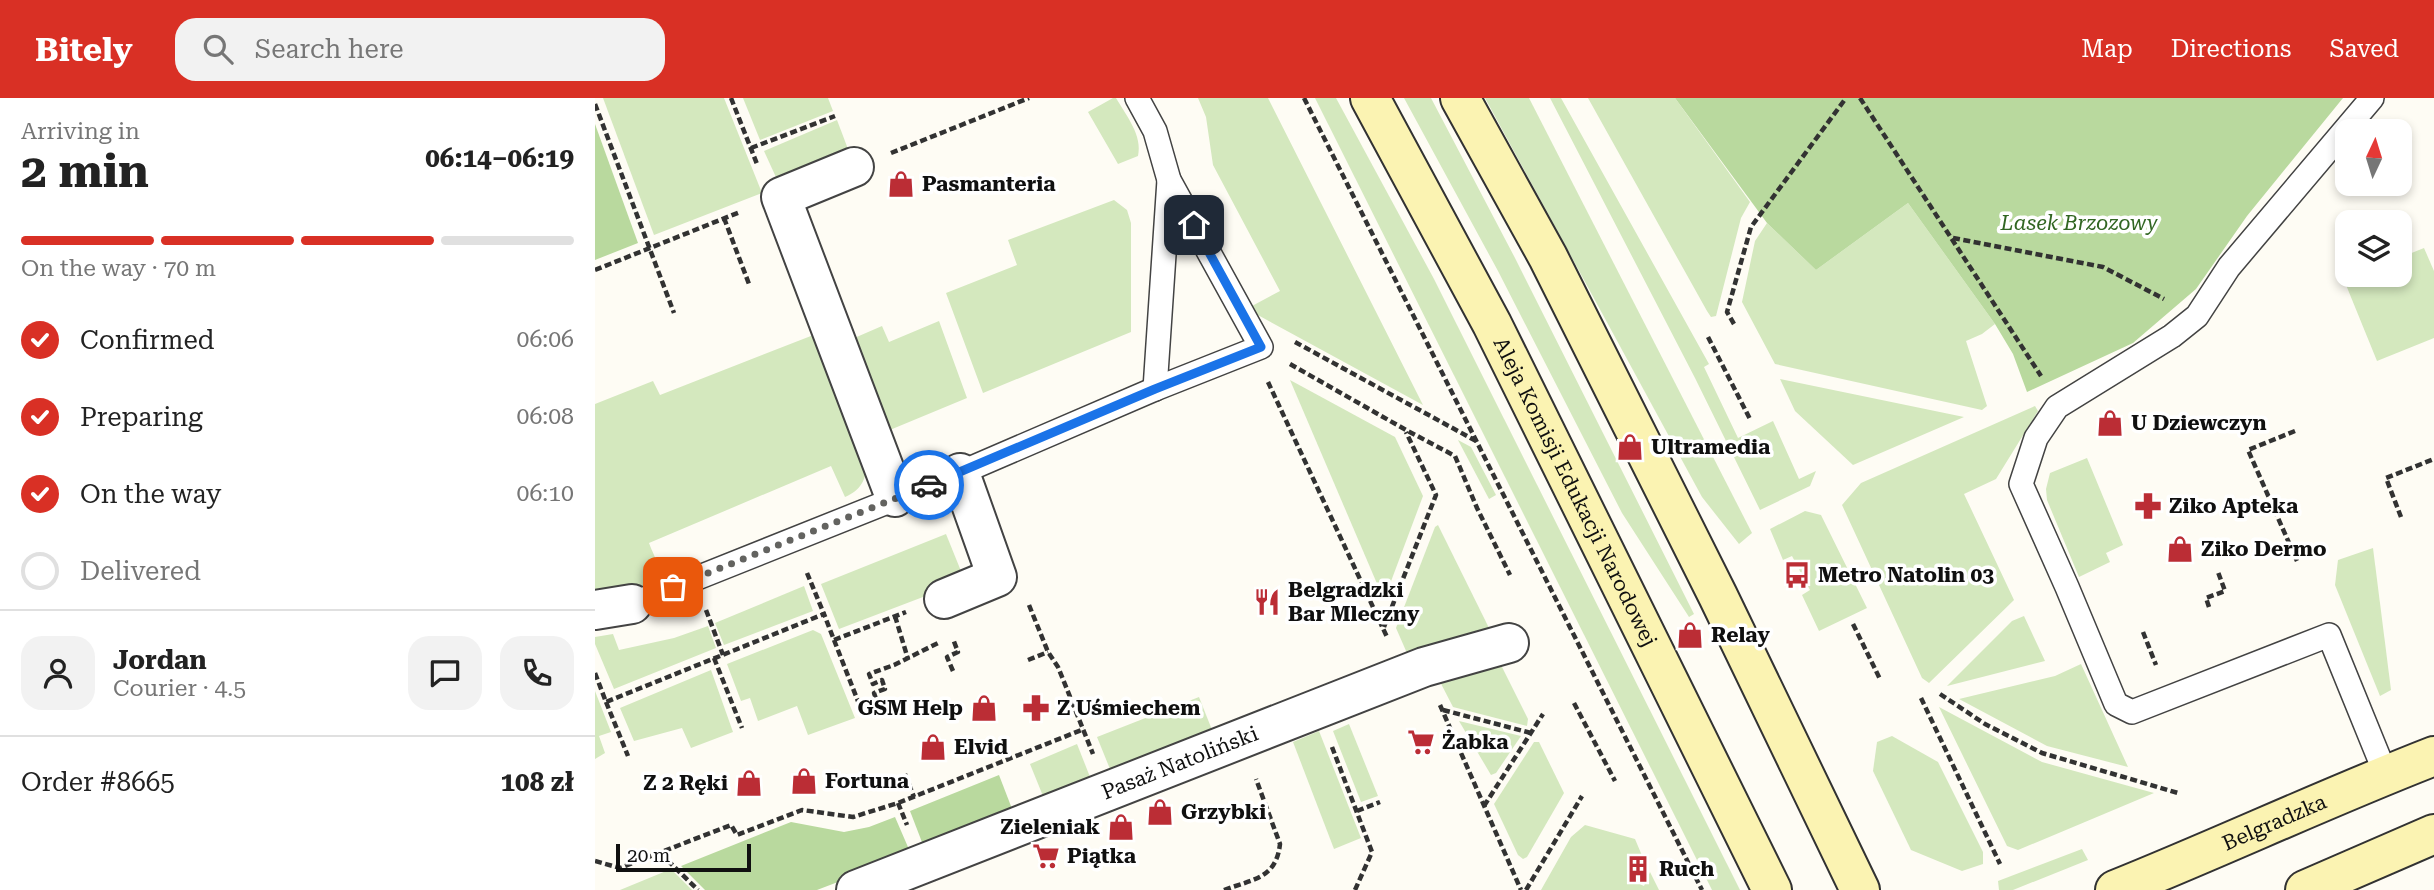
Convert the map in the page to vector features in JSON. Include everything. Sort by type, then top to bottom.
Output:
[{"type":"street","name":"Aleja Komisji Edukacji Narodowej","points":[[1370,98],[1492,324],[1772,890]]},
{"type":"street","points":[[1460,98],[1560,281],[1727,614],[1860,890]]},
{"type":"street","points":[[854,167],[781,197],[895,497]]},
{"type":"street","points":[[944,599],[997,577],[960,473]]},
{"type":"street","points":[[595,610],[632,604]]},
{"type":"street","name":"Pasaż Natoliński","points":[[856,890],[1318,711],[1424,667],[1509,643]]},
{"type":"street","name":"Belgradzka","points":[[2115,890],[2434,756]]},
{"type":"street","points":[[2305,890],[2434,834]]},
{"type":"lane","points":[[632,604],[960,473],[1155,389],[1261,347],[1169,180],[1155,131],[1137,98]]},
{"type":"lane","points":[[2372,98],[2228,267],[2197,316],[2172,336],[2057,407],[2036,438],[2021,484],[2116,704],[2132,712],[2329,635],[2386,775]]},
{"type":"lane","points":[[1155,389],[1169,180]]},
{"type":"path","points":[[731,98],[771,201],[781,197]]},
{"type":"path","points":[[891,153],[1029,98]]},
{"type":"path","points":[[1304,98],[1702,890]]},
{"type":"path","points":[[1734,324],[1727,312],[1751,227],[1846,98]]},
{"type":"path","points":[[1860,98],[2043,378]]},
{"type":"path","points":[[595,104],[674,313]]},
{"type":"path","points":[[751,148],[835,116]]},
{"type":"path","points":[[595,270],[731,216]]},
{"type":"path","points":[[724,218],[749,284]]},
{"type":"path","points":[[1952,238],[2103,267],[2197,316]]},
{"type":"path","points":[[1244,314],[1479,442]]},
{"type":"path","points":[[1708,337],[1751,421]]},
{"type":"path","points":[[1261,347],[1455,456],[1510,575]]},
{"type":"path","points":[[1272,387],[1384,628],[1436,495],[1406,430]]},
{"type":"path","points":[[2295,431],[2248,450],[2297,561]]},
{"type":"path","points":[[2401,517],[2386,478],[2434,460]]},
{"type":"path","points":[[795,539],[863,714]]},
{"type":"path","points":[[2209,607],[2206,598],[2225,591],[2218,572]]},
{"type":"path","points":[[595,861],[620,868],[731,825],[737,835],[802,810],[853,817],[914,797],[1084,729],[1019,582],[997,577]]},
{"type":"path","points":[[694,579],[723,655]]},
{"type":"path","points":[[834,640],[944,599]]},
{"type":"path","points":[[606,702],[824,614]]},
{"type":"path","points":[[895,616],[908,659]]},
{"type":"path","points":[[1853,624],[1880,679]]},
{"type":"path","points":[[879,708],[874,693],[885,689],[882,680],[873,684],[869,674],[908,659],[952,637],[958,652],[947,657],[953,671]]},
{"type":"path","points":[[1028,660],[1048,652]]},
{"type":"path","points":[[714,658],[742,728]]},
{"type":"path","points":[[1424,667],[1521,890]]},
{"type":"path","points":[[595,673],[628,756]]},
{"type":"path","points":[[1940,694],[1985,724],[2042,753],[2178,793]]},
{"type":"path","points":[[1921,698],[2000,864]]},
{"type":"path","points":[[1574,703],[1615,781]]},
{"type":"path","points":[[1442,710],[1531,733]]},
{"type":"path","points":[[1318,711],[1372,852],[1355,890]]},
{"type":"path","points":[[1483,807],[1543,714]]},
{"type":"path","points":[[1224,890],[1269,872],[1275,866],[1279,855],[1280,844],[1242,740]]},
{"type":"path","points":[[905,774],[914,797]]},
{"type":"path","points":[[1527,890],[1582,796]]},
{"type":"path","points":[[1357,811],[1380,802]]},
{"type":"path","points":[[660,853],[698,890]]},
{"type":"green space","points":[[603,98],[724,98],[762,193],[654,235]]},
{"type":"green space","points":[[743,98],[828,98],[833,111],[760,140]]},
{"type":"green space","points":[[1116,98],[1133,126],[1139,148],[1138,156],[1118,164],[1088,112]]},
{"type":"green space","points":[[1198,98],[1268,98],[1423,405],[1256,314],[1252,306],[1280,291],[1213,165],[1206,117]]},
{"type":"green space","points":[[1315,98],[1336,98],[1434,279],[1740,890],[1712,890]]},
{"type":"green space","points":[[1404,98],[1431,98],[1515,258],[1694,614],[1689,617],[1622,513],[1498,271]]},
{"type":"green space","points":[[1485,98],[1529,98],[1752,533],[1739,544],[1702,497]]},
{"type":"green space","points":[[1550,98],[1561,98],[1709,364],[1704,367],[1738,438],[1773,421],[1799,479],[1816,471],[1810,486],[1760,510]]},
{"type":"green space","points":[[1588,98],[1675,98],[1750,202],[1741,218],[1716,316],[1711,317],[1707,311]]},
{"type":"green space","name":"Lasek Brzozowy","points":[[1675,98],[2343,98],[2247,216],[2196,289],[2133,343],[2027,392],[2013,354],[1995,324],[1908,203],[1816,270],[1767,223]]},
{"type":"green space","points":[[837,120],[851,157],[780,186],[764,151]]},
{"type":"green space","points":[[595,124],[638,243],[595,260]]},
{"type":"green space","points":[[1114,200],[1127,210],[1131,223],[1131,332],[983,393],[946,293],[1017,265],[1008,240]]},
{"type":"green space","points":[[1908,203],[1995,324],[1966,341],[1987,406],[1982,410],[1775,364],[1742,302],[1755,241],[1767,223],[1816,270]]},
{"type":"green space","points":[[2424,248],[2434,271],[2434,338],[2377,361],[2347,287],[2412,287],[2412,253]]},
{"type":"green space","points":[[939,321],[967,398],[885,432],[852,339],[882,326],[889,342]]},
{"type":"green space","points":[[816,334],[867,463],[859,488],[845,497],[831,466],[649,543],[658,568],[658,576],[654,581],[630,591],[595,597],[595,404],[653,381],[660,395]]},
{"type":"green space","points":[[1780,379],[1964,417],[1853,465],[1795,411]]},
{"type":"green space","points":[[1290,380],[1395,437],[1423,496],[1384,600]]},
{"type":"green space","points":[[2035,406],[2038,411],[1996,479],[1964,494],[2014,600],[1929,683],[1922,678],[1842,505],[1861,483]]},
{"type":"green space","points":[[1458,440],[1471,447],[1496,495],[1489,499]]},
{"type":"green space","points":[[2087,458],[2123,545],[2106,553],[2110,562],[2079,577],[2047,500],[2046,489],[2050,473]]},
{"type":"green space","points":[[1805,511],[1821,515],[1867,608],[1819,631],[1802,595],[1810,590],[1792,556],[1783,560],[1770,529]]},
{"type":"green space","points":[[1438,525],[1489,628],[1487,638],[1410,660],[1396,628]]},
{"type":"green space","points":[[946,534],[965,581],[839,629],[821,584]]},
{"type":"green space","points":[[2373,548],[2391,690],[2380,696],[2335,585],[2338,560]]},
{"type":"green space","points":[[804,586],[813,611],[724,645],[715,623]]},
{"type":"green space","points":[[2024,616],[2045,661],[1947,686],[2012,621]]},
{"type":"green space","points":[[708,626],[716,648],[614,689],[595,644],[595,637],[613,634],[619,650],[674,638]]},
{"type":"green space","points":[[813,630],[821,634],[855,718],[808,735],[797,706],[758,721],[750,698],[741,701],[727,664]]},
{"type":"green space","points":[[1497,657],[1528,719],[1527,726],[1453,707],[1436,674]]},
{"type":"green space","points":[[2081,664],[2128,767],[2047,746],[1959,699],[2055,676]]},
{"type":"green space","points":[[711,670],[733,732],[691,748],[682,728],[634,741],[620,708]]},
{"type":"green space","points":[[595,691],[611,732],[599,736],[605,753],[595,759]]},
{"type":"green space","points":[[1199,697],[1214,735],[1112,774],[1097,737]]},
{"type":"green space","points":[[1939,707],[2042,762],[2154,793],[2018,850],[2007,846]]},
{"type":"green space","points":[[1459,721],[1521,736],[1496,773],[1491,775]]},
{"type":"green space","points":[[1349,724],[1378,796],[1361,802],[1333,731]]},
{"type":"green space","points":[[1319,731],[1361,838],[1334,849],[1293,742]]},
{"type":"green space","points":[[1892,736],[1938,762],[1983,852],[1983,864],[1962,871],[1911,850],[1873,771],[1877,742]]},
{"type":"green space","points":[[1534,742],[1539,742],[1564,793],[1527,857],[1523,859],[1518,855],[1494,804]]},
{"type":"green space","points":[[1077,744],[1092,782],[1045,801],[1030,764]]},
{"type":"green space","points":[[999,775],[1014,814],[925,850],[910,811]]},
{"type":"green space","points":[[895,817],[911,854],[817,890],[705,890],[681,866],[791,822],[844,832],[869,827]]},
{"type":"green space","points":[[1585,825],[1635,839],[1643,858],[1632,855],[1627,866],[1635,882],[1644,886],[1650,872],[1659,890],[1541,890],[1571,837]]},
{"type":"green space","points":[[2082,849],[2088,860],[2013,890],[1999,890],[1998,881]]},
{"type":"green space","points":[[671,869],[692,890],[620,890]]},
{"type":"way so far","points":[[673,587],[929,485]]},
{"type":"place","name":"Pasmanteria","points":[[901,184]]},
{"type":"place","name":"U Dziewczyn","points":[[2110,423]]},
{"type":"place","name":"Ultramedia","points":[[1630,447]]},
{"type":"place","name":"Ziko Apteka","points":[[2148,506]]},
{"type":"place","name":"Ziko Dermo","points":[[2180,549]]},
{"type":"place","name":"Metro Natolin 03","points":[[1797,575]]},
{"type":"place","name":"Belgradzki Bar Mleczny","points":[[1267,602]]},
{"type":"place","name":"Relay","points":[[1690,635]]},
{"type":"place","name":"GSM Help","points":[[984,708]]},
{"type":"place","name":"Z Uśmiechem","points":[[1036,708]]},
{"type":"place","name":"Żabka","points":[[1421,742]]},
{"type":"place","name":"Elvid","points":[[933,747]]},
{"type":"place","name":"Fortuna","points":[[804,781]]},
{"type":"place","name":"Z 2 Ręki","points":[[749,783]]},
{"type":"place","name":"Grzybki","points":[[1160,812]]},
{"type":"place","name":"Zieleniak","points":[[1121,827]]},
{"type":"place","name":"Piątka","points":[[1046,856]]},
{"type":"place","name":"Ruch","points":[[1638,869]]},
{"type":"route","points":[[929,485],[1261,347],[1194,225]]}]
